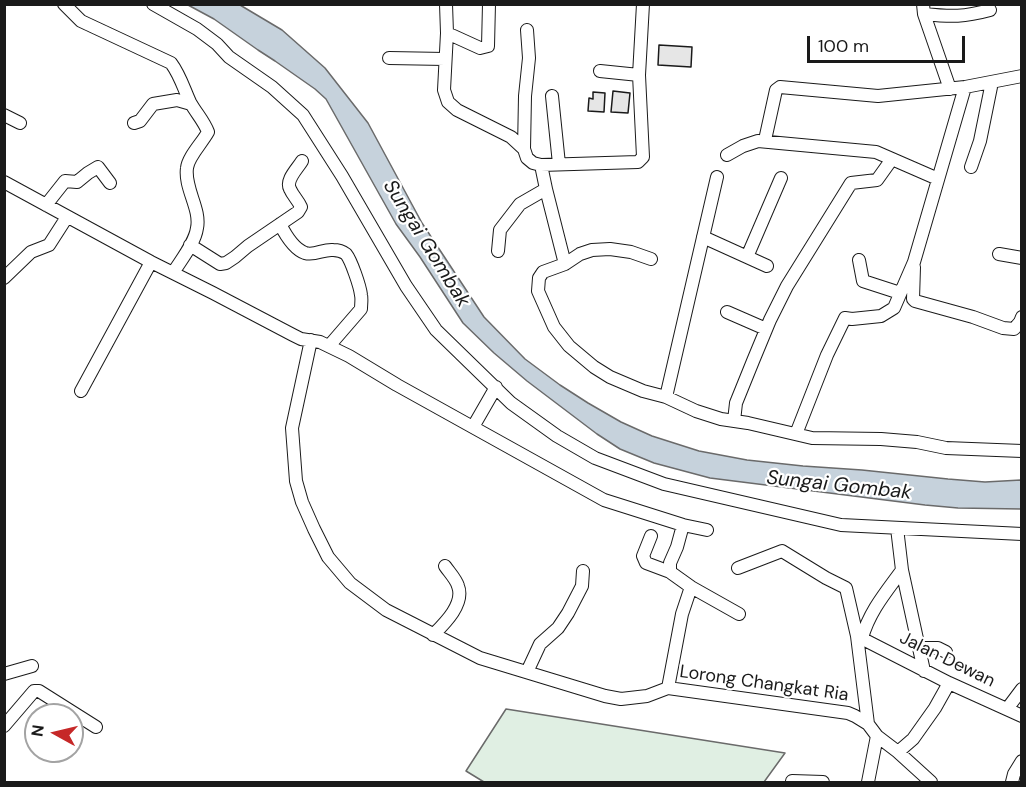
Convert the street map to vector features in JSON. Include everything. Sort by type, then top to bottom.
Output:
[{"type":"street","points":[[64,4],[81,21],[171,63],[178,72],[191,104],[205,123],[208,132],[190,159],[187,168],[198,227],[173,273]]},
{"type":"street","points":[[153,4],[197,28],[229,57],[272,87],[303,115],[342,176],[406,286],[436,330],[512,403],[557,436],[595,458],[664,484],[841,525],[1022,534]]},
{"type":"street","points":[[446,4],[444,90],[448,102],[457,110],[511,137],[525,149]]},
{"type":"street","points":[[447,33],[480,48],[488,46],[489,4]]},
{"type":"street","points":[[527,30],[529,58],[525,96],[525,149],[527,158],[532,163],[541,165],[638,162],[643,157],[639,75],[643,4]]},
{"type":"street","points":[[924,9],[955,17],[990,10]]},
{"type":"street","points":[[924,9],[950,89]]},
{"type":"street","points":[[388,58],[445,59]]},
{"type":"street","points":[[600,71],[639,75]]},
{"type":"street","points":[[765,140],[776,90],[780,87],[878,96],[965,87],[1022,76]]},
{"type":"street","points":[[971,167],[980,141],[992,82]]},
{"type":"street","points":[[796,434],[827,355],[845,318],[881,316],[894,308],[915,262],[965,87]]},
{"type":"street","points":[[552,96],[559,164]]},
{"type":"street","points":[[134,123],[140,121],[153,105],[177,100],[191,104]]},
{"type":"street","points":[[4,115],[20,123]]},
{"type":"street","points":[[727,155],[751,142],[765,140],[876,152],[938,179]]},
{"type":"street","points":[[734,421],[736,403],[766,329],[787,286],[851,183],[877,180],[892,159]]},
{"type":"street","points":[[190,245],[219,264],[226,263],[298,212],[301,207],[299,200],[288,184],[302,162]]},
{"type":"street","points":[[541,165],[565,264]]},
{"type":"street","points":[[46,205],[65,182],[77,183],[98,167],[110,183]]},
{"type":"street","points":[[666,397],[717,177]]},
{"type":"street","points":[[747,257],[781,178]]},
{"type":"street","points":[[4,182],[151,262],[301,339],[329,346],[604,500],[683,525],[707,530]]},
{"type":"street","points":[[498,251],[500,230],[520,204],[546,189]]},
{"type":"street","points":[[4,278],[31,252],[49,245],[67,217]]},
{"type":"street","points":[[280,224],[284,232],[303,252],[313,254],[336,250],[345,253],[349,260],[361,295],[361,309],[329,346]]},
{"type":"street","points":[[703,237],[767,266]]},
{"type":"street","points":[[651,259],[631,252],[610,249],[592,250],[543,272],[539,278],[538,291],[554,327],[569,346],[610,377],[721,419],[812,438],[880,439],[917,442],[946,448],[1022,451]]},
{"type":"street","points":[[999,254],[1022,258]]},
{"type":"street","points":[[859,260],[863,281],[900,293]]},
{"type":"street","points":[[81,391],[151,262]]},
{"type":"street","points":[[915,262],[915,301],[1003,328],[1014,329],[1022,317]]},
{"type":"street","points":[[727,312],[766,329]]},
{"type":"street","name":"Lorong Changkat Ria","points":[[311,340],[292,428],[296,481],[302,502],[328,558],[350,583],[386,610],[480,658],[587,692],[621,699],[646,696],[668,688],[848,713],[868,724],[877,736],[931,783]]},
{"type":"street","points":[[473,427],[496,387]]},
{"type":"street","points":[[670,572],[670,563],[683,525]]},
{"type":"street","points":[[897,528],[902,570],[924,670]]},
{"type":"street","points":[[651,536],[643,556],[646,563],[670,572],[691,587],[739,614]]},
{"type":"street","points":[[738,568],[782,551],[846,588],[859,637],[868,724]]},
{"type":"street","points":[[433,635],[448,621],[459,594],[458,586],[445,566]]},
{"type":"street","points":[[527,672],[540,644],[558,628],[568,613],[582,586],[583,570]]},
{"type":"street","points":[[859,637],[878,602],[902,570]]},
{"type":"street","points":[[668,688],[682,614],[691,587]]},
{"type":"street","name":"Jalan Dewan","points":[[859,637],[949,683],[1022,716]]},
{"type":"street","points":[[919,648],[938,648],[946,652]]},
{"type":"street","points":[[4,674],[32,666]]},
{"type":"street","points":[[898,753],[913,739],[949,683]]},
{"type":"street","points":[[1007,709],[1022,689]]},
{"type":"street","points":[[4,726],[34,691],[39,691],[96,727]]},
{"type":"street","points":[[868,783],[877,736]]},
{"type":"street","points":[[1012,783],[1014,774],[1022,761]]},
{"type":"street","points":[[792,781],[823,783]]},
{"type":"green space","points":[[506,709],[785,753],[764,782],[484,782],[466,771]]},
{"type":"water","name":"Sungai Gombak","points":[[188,5],[240,5],[282,30],[325,68],[368,123],[422,223],[484,317],[525,359],[588,403],[652,436],[699,451],[747,460],[985,482],[1021,480],[1021,509],[925,505],[710,478],[654,463],[620,449],[527,381],[463,323],[396,224],[326,99],[214,19]]},
{"type":"building","points":[[659,45],[692,47],[691,67],[658,65]]},
{"type":"building","points":[[613,91],[630,93],[628,113],[611,112]]},
{"type":"building","points":[[593,92],[605,93],[604,112],[588,111],[589,98],[593,99]]}]
